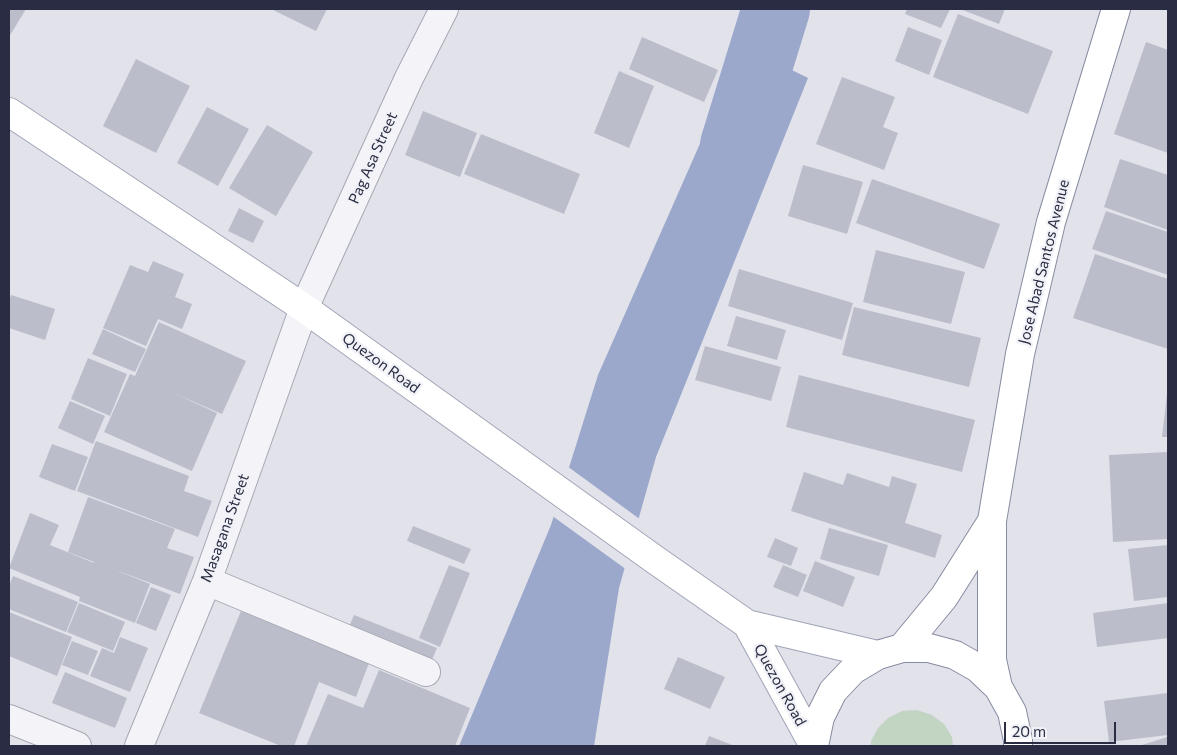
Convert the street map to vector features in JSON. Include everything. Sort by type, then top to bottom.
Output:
[{"type":"main road","name":"Jose Abad Santos Avenue","points":[[998,687],[992,660],[992,521],[1020,354],[1051,222],[1116,9]]},
{"type":"main road","name":"Quezon Road","points":[[9,112],[304,308],[747,624],[890,652],[929,648],[955,655],[978,668],[998,687]]},
{"type":"main road","name":"Jose Abad Santos Avenue","points":[[890,652],[944,597],[992,521]]},
{"type":"main road","name":"Quezon Road","points":[[747,624],[814,746]]},
{"type":"main road","points":[[814,746],[820,717],[833,691],[853,670],[890,652]]},
{"type":"main road","points":[[998,687],[1012,712],[1018,746]]},
{"type":"street","name":"Pag Asa Street","points":[[304,308],[409,78],[444,9]]},
{"type":"street","name":"Masagana Street","points":[[139,746],[207,581],[304,308]]},
{"type":"street","points":[[207,581],[426,672]]},
{"type":"street","points":[[9,719],[77,746]]},
{"type":"green space","points":[[917,710],[932,715],[944,724],[952,737],[953,746],[871,746],[871,741],[878,728],[888,718],[902,711]]},
{"type":"water","points":[[743,46],[808,78],[656,457],[619,588],[594,746],[459,746],[551,525],[598,375]]},
{"type":"pier","points":[[567,466],[641,520],[627,570],[551,515]]},
{"type":"building","points":[[9,9],[26,9],[9,37]]},
{"type":"building","points":[[271,9],[327,9],[316,31]]},
{"type":"building","points":[[907,9],[950,9],[941,28],[905,14]]},
{"type":"building","points":[[960,9],[1005,9],[999,24]]},
{"type":"building","points":[[958,14],[1053,51],[1028,114],[933,77]]},
{"type":"building","points":[[908,27],[942,40],[929,75],[895,61]]},
{"type":"building","points":[[642,37],[718,70],[704,102],[629,69]]},
{"type":"building","points":[[1146,42],[1168,50],[1168,153],[1114,134]]},
{"type":"building","points":[[136,59],[190,86],[156,153],[103,126]]},
{"type":"building","points":[[619,71],[654,86],[629,148],[594,133]]},
{"type":"building","points":[[842,77],[895,97],[883,127],[898,133],[884,170],[816,144]]},
{"type":"building","points":[[207,107],[249,129],[218,186],[177,163]]},
{"type":"building","points":[[423,111],[477,133],[460,177],[405,155]]},
{"type":"building","points":[[267,125],[313,152],[276,216],[229,188]]},
{"type":"building","points":[[481,134],[580,174],[564,214],[464,174]]},
{"type":"building","points":[[1120,159],[1168,175],[1168,230],[1104,207]]},
{"type":"building","points":[[803,165],[863,182],[847,234],[788,216]]},
{"type":"building","points":[[872,179],[1000,224],[984,269],[856,223]]},
{"type":"building","points":[[239,208],[264,221],[253,243],[228,231]]},
{"type":"building","points":[[1106,211],[1168,232],[1168,275],[1092,249]]},
{"type":"building","points":[[876,250],[965,272],[951,324],[863,302]]},
{"type":"building","points":[[1095,254],[1168,279],[1168,349],[1073,318]]},
{"type":"building","points":[[153,261],[184,274],[175,297],[192,304],[182,329],[158,319],[146,346],[103,328],[130,265],[148,272]]},
{"type":"building","points":[[739,269],[853,303],[842,340],[728,306]]},
{"type":"building","points":[[11,295],[55,309],[45,340],[9,328],[9,302]]},
{"type":"building","points":[[854,307],[981,338],[969,387],[842,355]]},
{"type":"building","points":[[736,316],[786,330],[777,360],[727,346]]},
{"type":"building","points":[[159,322],[246,361],[222,414],[171,392],[217,413],[192,471],[104,432],[130,374],[135,376]]},
{"type":"building","points":[[103,329],[146,349],[135,372],[92,354]]},
{"type":"building","points":[[705,346],[781,367],[771,401],[695,380]]},
{"type":"building","points":[[88,358],[127,374],[110,416],[71,399]]},
{"type":"building","points":[[799,375],[975,420],[962,472],[786,427]]},
{"type":"building","points":[[1167,394],[1168,437],[1162,437]]},
{"type":"building","points":[[70,401],[105,416],[93,444],[58,428]]},
{"type":"building","points":[[96,441],[189,476],[184,491],[212,501],[198,537],[77,491]]},
{"type":"building","points":[[52,444],[88,457],[75,491],[39,477]]},
{"type":"building","points":[[1168,452],[1168,539],[1113,542],[1109,455]]},
{"type":"building","points":[[804,472],[843,485],[847,473],[889,487],[892,476],[917,484],[905,523],[942,535],[935,558],[791,511]]},
{"type":"building","points":[[88,497],[175,529],[167,548],[194,557],[180,594],[113,569],[150,584],[135,623],[79,601],[80,597],[9,568],[30,513],[59,525],[50,545],[94,563],[68,552]]},
{"type":"building","points":[[413,526],[471,549],[464,564],[407,541]]},
{"type":"building","points":[[829,528],[888,545],[879,576],[820,559]]},
{"type":"building","points":[[775,538],[798,548],[791,566],[767,557]]},
{"type":"building","points":[[1168,545],[1168,597],[1134,601],[1128,549]]},
{"type":"building","points":[[815,561],[855,577],[843,607],[803,591]]},
{"type":"building","points":[[449,565],[470,573],[440,647],[419,638]]},
{"type":"building","points":[[783,565],[807,575],[798,597],[773,587]]},
{"type":"building","points":[[13,576],[78,602],[66,632],[9,609],[9,586]]},
{"type":"building","points":[[151,587],[171,595],[156,631],[136,623]]},
{"type":"building","points":[[79,603],[125,622],[113,651],[67,632]]},
{"type":"building","points":[[1168,603],[1168,638],[1097,647],[1093,613]]},
{"type":"building","points":[[241,611],[369,663],[356,697],[319,682],[294,746],[281,746],[199,713]]},
{"type":"building","points":[[9,612],[72,637],[57,676],[9,656]]},
{"type":"building","points":[[354,615],[437,648],[432,660],[349,627]]},
{"type":"building","points":[[120,637],[148,648],[130,692],[90,676],[102,648],[114,653]]},
{"type":"building","points":[[72,641],[98,651],[88,675],[62,665]]},
{"type":"building","points":[[678,657],[725,677],[710,709],[664,689]]},
{"type":"building","points":[[379,670],[470,708],[455,746],[306,746],[328,694],[363,708]]},
{"type":"building","points":[[65,672],[127,698],[115,728],[52,703]]},
{"type":"building","points":[[1168,693],[1168,735],[1109,742],[1104,701]]},
{"type":"building","points":[[709,736],[735,746],[705,746]]},
{"type":"building","points":[[1167,737],[1168,746],[1139,746]]},
{"type":"waterway","points":[[734,145],[776,9]]}]
